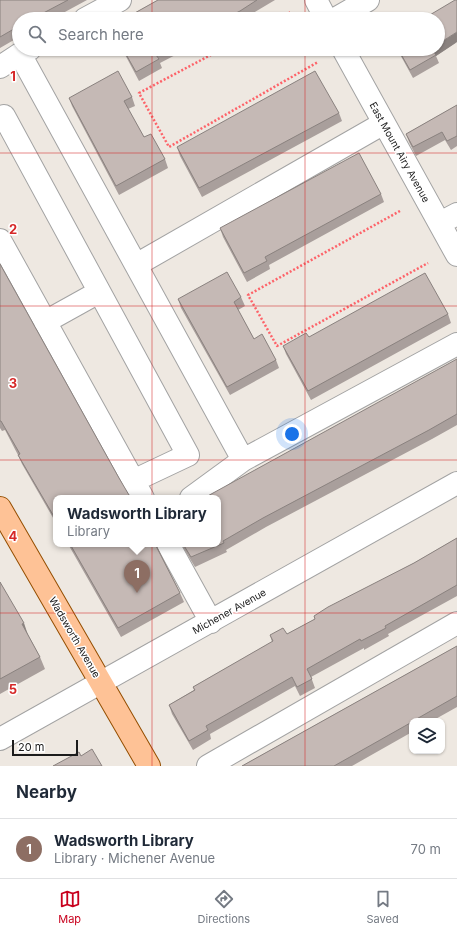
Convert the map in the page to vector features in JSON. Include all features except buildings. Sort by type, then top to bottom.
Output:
[{"type":"main road","name":"Wadsworth Avenue","points":[[0,508],[148,766]]},
{"type":"street","points":[[98,12],[120,0]]},
{"type":"street","points":[[316,0],[322,12]]},
{"type":"street","points":[[347,12],[368,0]]},
{"type":"street","points":[[0,68],[19,56]]},
{"type":"street","points":[[27,56],[136,265],[243,460]]},
{"type":"street","name":"East Mount Airy Avenue","points":[[347,56],[384,123],[449,218],[457,255]]},
{"type":"street","points":[[0,118],[4,116],[188,455],[138,489],[0,240]]},
{"type":"street","points":[[136,265],[384,123]]},
{"type":"street","points":[[45,322],[99,292]]},
{"type":"street","points":[[195,495],[243,460],[457,344]]},
{"type":"street","name":"Michener Avenue","points":[[0,739],[457,483]]},
{"type":"street","points":[[170,547],[211,622]]},
{"type":"street","points":[[208,766],[457,623]]},
{"type":"path","points":[[209,56],[140,93],[169,147],[318,62]]},
{"type":"path","points":[[400,211],[248,295],[277,346],[428,263]]},
{"type":"place","name":"Wadsworth Library","points":[[137,593]]}]
